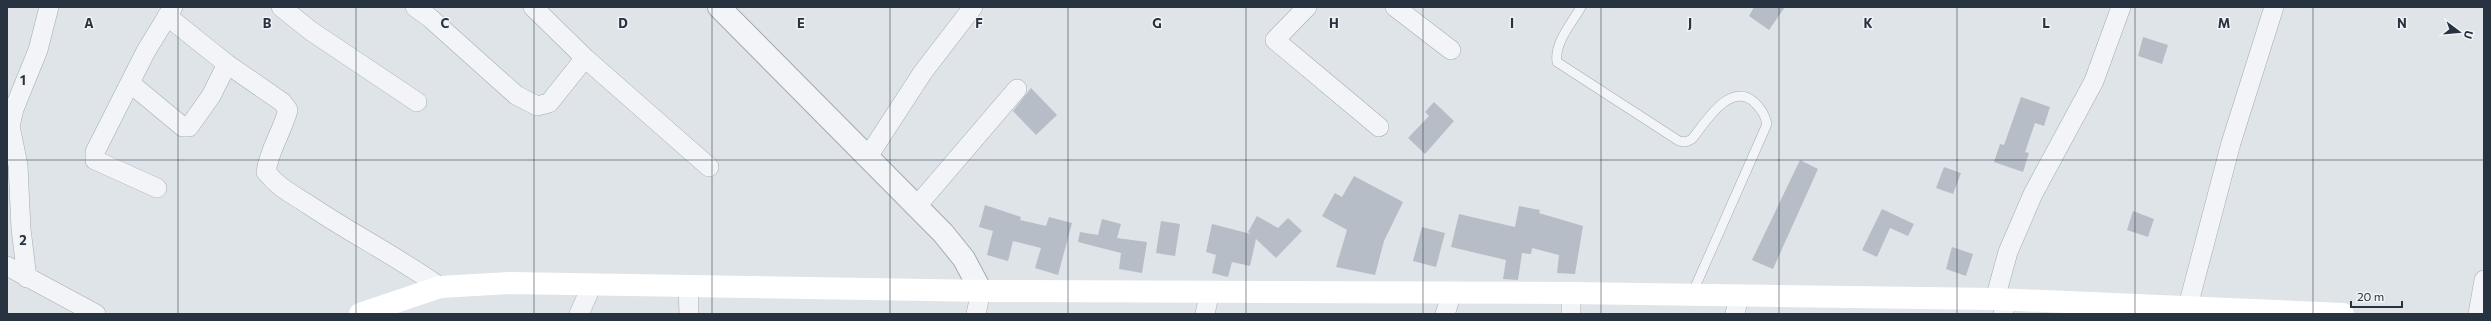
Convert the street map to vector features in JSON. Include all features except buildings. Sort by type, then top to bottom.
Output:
[{"type":"main road","points":[[360,314],[440,287],[510,283],[981,291],[1452,293],[1571,292],[1692,294],[1737,304],[2188,306],[2329,313]]},
{"type":"street","points":[[27,278],[22,236],[18,165],[10,126],[14,110],[38,50],[49,7]]},
{"type":"street","points":[[281,7],[311,31],[417,102]]},
{"type":"street","points":[[415,7],[430,18],[516,95],[538,106],[549,103],[585,58]]},
{"type":"street","points":[[533,7],[585,58],[709,167]]},
{"type":"street","points":[[719,7],[916,207],[964,259],[981,291],[976,314]]},
{"type":"street","points":[[867,158],[922,72],[973,7]]},
{"type":"street","points":[[1308,7],[1275,40],[1379,127]]},
{"type":"street","points":[[1395,7],[1452,50]]},
{"type":"street","points":[[2002,304],[2008,252],[2033,194],[2094,81],[2121,7]]},
{"type":"street","points":[[2188,306],[2233,136],[2274,7]]},
{"type":"street","points":[[157,188],[103,164],[95,158],[95,152],[130,83],[170,12],[227,64],[282,102],[288,110],[283,128],[267,161],[266,172],[278,186],[342,227],[400,259],[440,287]]},
{"type":"street","points":[[130,83],[183,127],[189,127],[211,96],[227,64]]},
{"type":"street","points":[[916,207],[1017,89]]},
{"type":"street","points":[[7,266],[96,314]]},
{"type":"street","points":[[2478,314],[2484,280]]},
{"type":"street","points":[[580,314],[592,285]]},
{"type":"street","points":[[688,286],[690,314]]},
{"type":"street","points":[[1205,314],[1210,292]]},
{"type":"street","points":[[1571,292],[1571,314]]},
{"type":"street","points":[[1445,314],[1452,293]]},
{"type":"lane","points":[[1581,7],[1559,44],[1556,55],[1557,62],[1563,68],[1679,141],[1686,142],[1692,139],[1726,99],[1738,96],[1749,98],[1764,113],[1767,124],[1692,294]]}]
